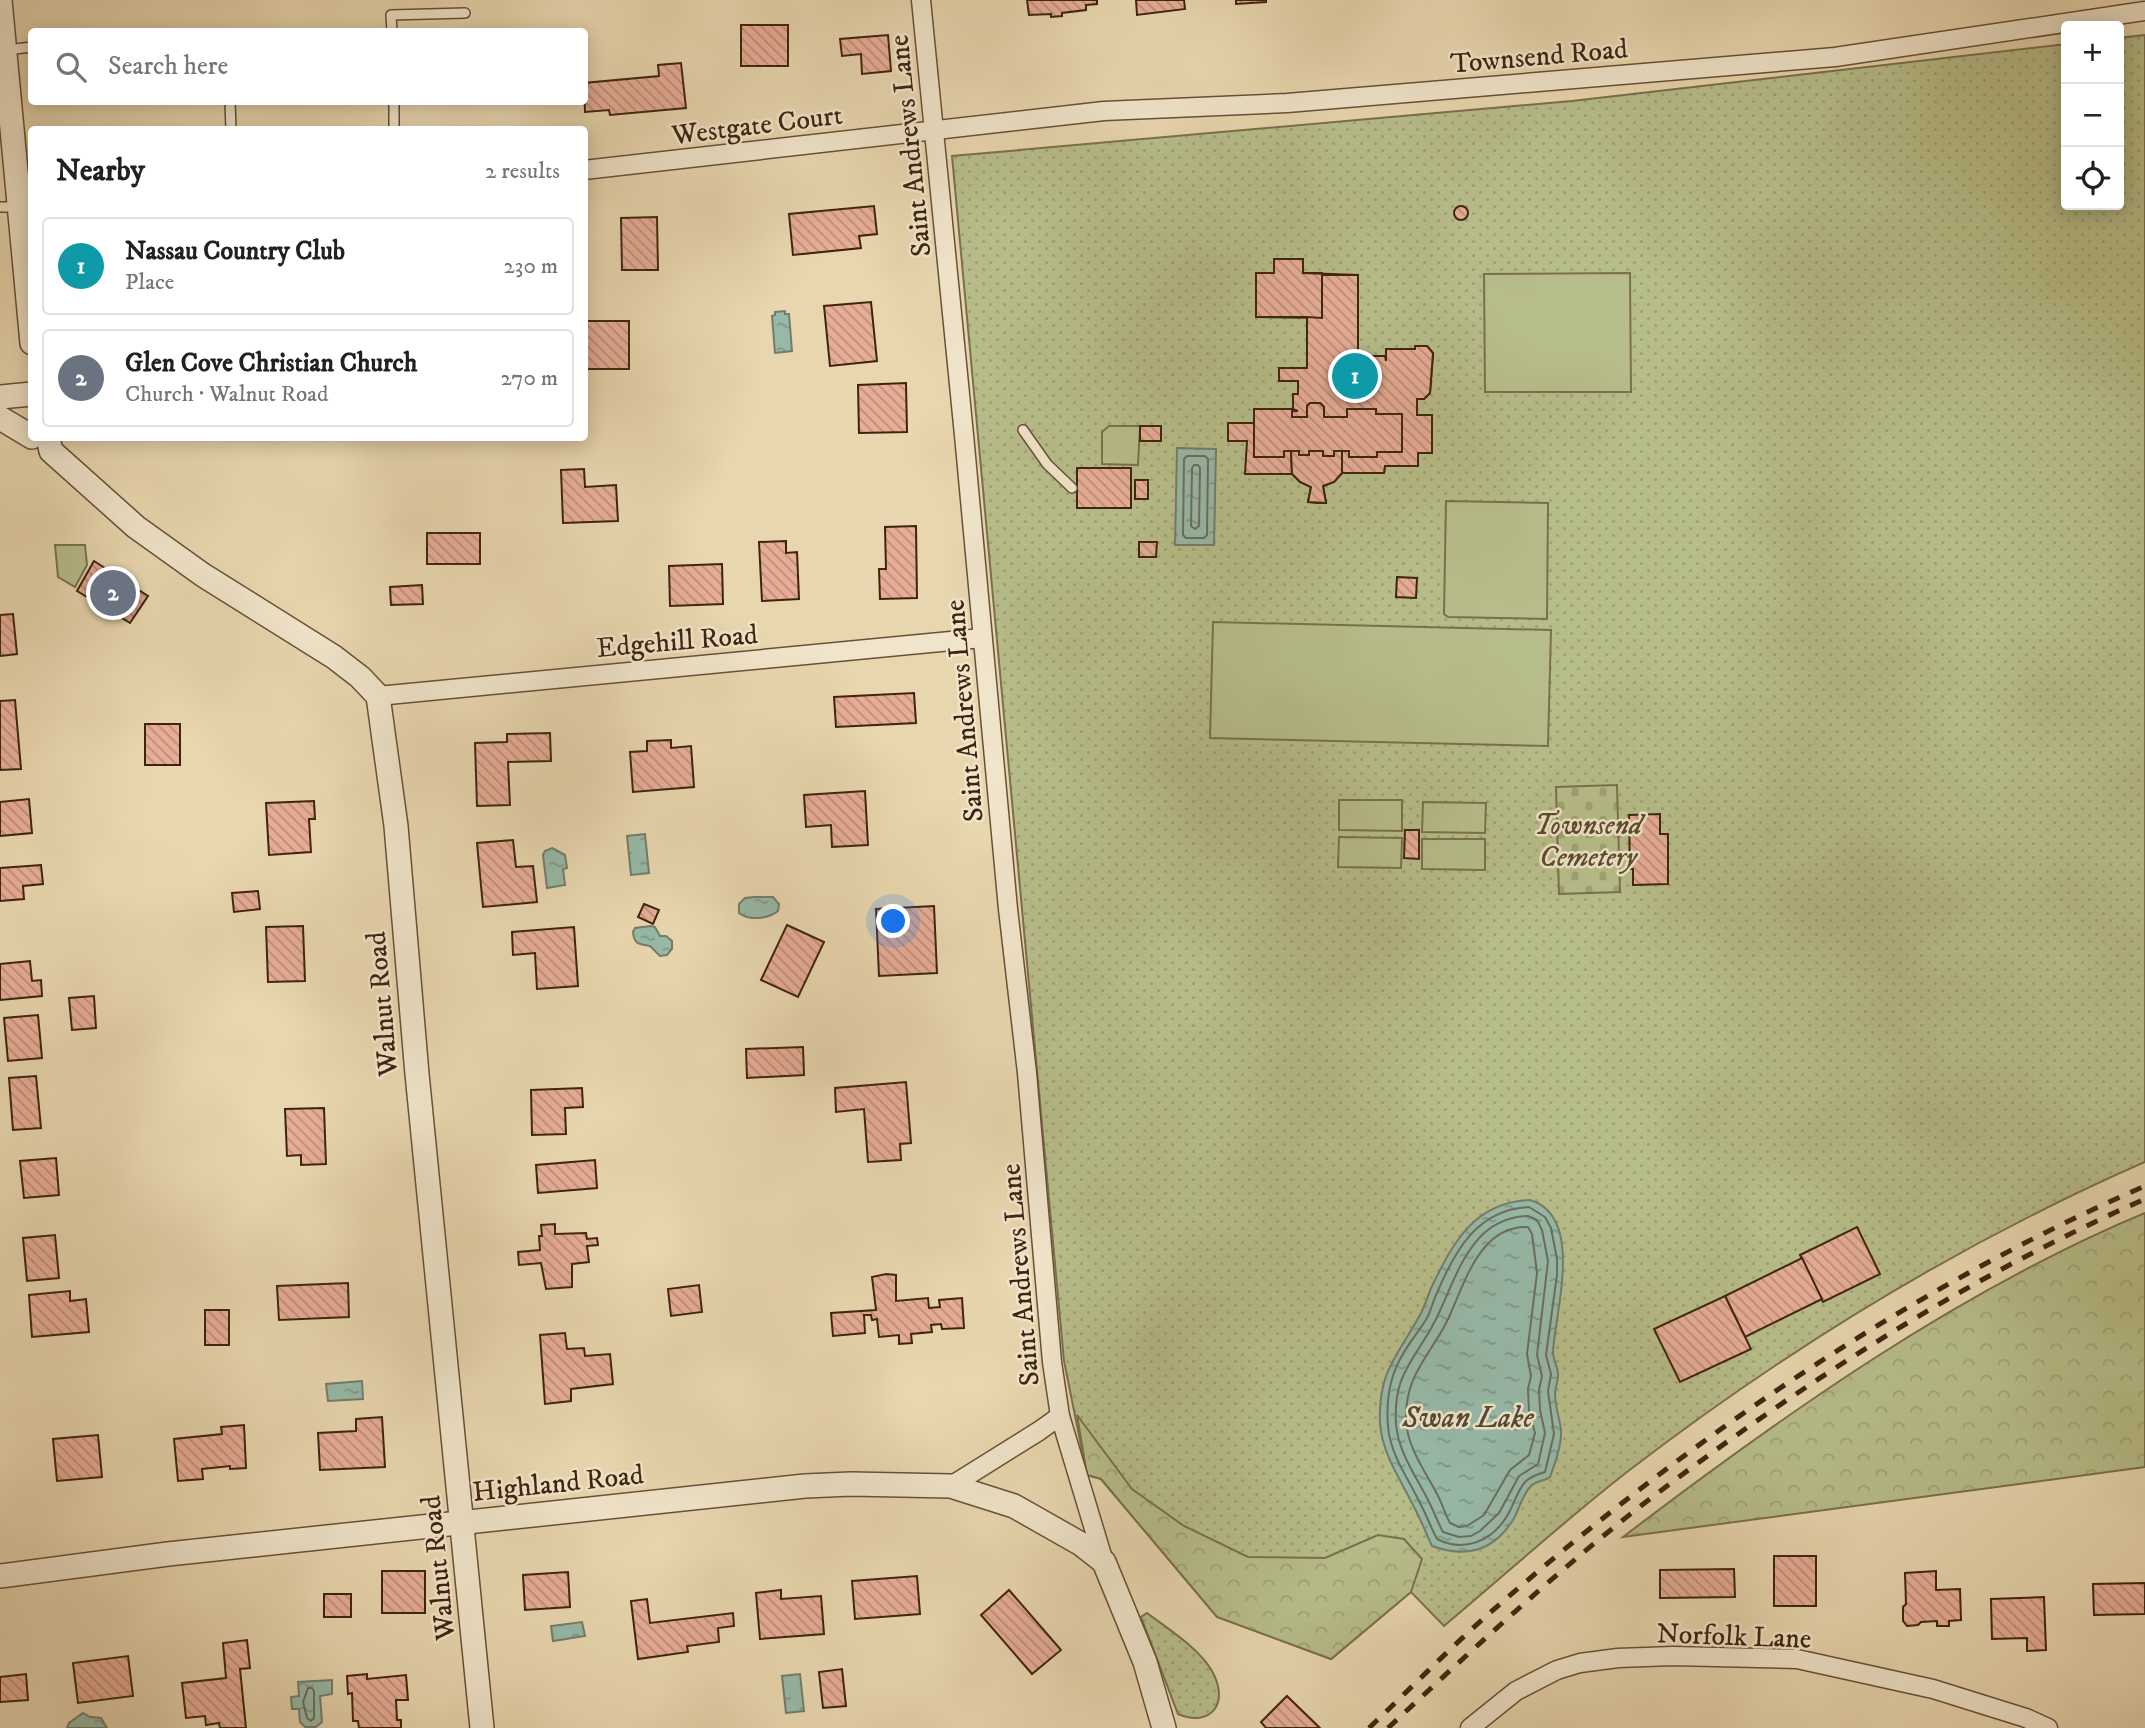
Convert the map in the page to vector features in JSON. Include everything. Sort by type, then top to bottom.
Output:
[{"type":"street","points":[[1,0],[9,207],[28,319]]},
{"type":"street","name":"Saint Andrews Lane","points":[[921,0],[1008,909],[1027,1073],[1052,1362],[1060,1416],[1104,1562]]},
{"type":"street","name":"Townsend Road","points":[[935,129],[1104,111],[1287,103],[1835,57],[2145,10]]},
{"type":"street","name":"Westgate Court","points":[[588,170],[749,153],[935,129]]},
{"type":"street","points":[[0,397],[28,394]]},
{"type":"street","points":[[0,418],[28,434]]},
{"type":"street","points":[[41,441],[136,527],[203,575],[334,657],[360,677],[378,696]]},
{"type":"street","name":"Edgehill Road","points":[[378,696],[982,638]]},
{"type":"street","name":"Walnut Road","points":[[378,696],[396,826],[417,1074],[482,1728]]},
{"type":"street","name":"Saint Andrews Lane","points":[[951,1486],[1060,1416]]},
{"type":"street","name":"Highland Road","points":[[0,1576],[168,1554],[805,1486],[951,1486],[1014,1506],[1081,1544],[1104,1562]]},
{"type":"street","points":[[1104,1562],[1145,1662],[1164,1728]]},
{"type":"street","name":"Norfolk Lane","points":[[1470,1728],[1516,1691],[1557,1670],[1580,1663],[1618,1658],[1673,1656],[1797,1659],[1933,1689],[2026,1718],[2048,1728]]},
{"type":"lane","points":[[392,28],[391,15],[465,13]]},
{"type":"lane","points":[[4,50],[28,47]]},
{"type":"lane","points":[[230,105],[231,126]]},
{"type":"lane","points":[[394,105],[394,126]]},
{"type":"lane","points":[[1023,430],[1047,464],[1072,488]]},
{"type":"green space","points":[[2145,35],[2145,1162],[2009,1227],[1942,1263],[1812,1341],[1749,1383],[1627,1472],[1444,1626],[1411,1592],[1331,1659],[1217,1617],[1101,1479],[1087,1475],[1064,1361],[952,156],[1572,101],[2061,45],[2061,210],[2124,210],[2124,37]]},
{"type":"green space","points":[[1630,273],[1631,392],[1485,392],[1484,274]]},
{"type":"green space","points":[[1109,426],[1140,426],[1138,465],[1102,464],[1102,432]]},
{"type":"green space","points":[[1446,501],[1548,503],[1547,619],[1448,617],[1444,614]]},
{"type":"green space","points":[[55,545],[85,545],[87,565],[75,587],[58,577]]},
{"type":"green space","points":[[1213,622],[1551,630],[1548,746],[1210,738]]},
{"type":"green space","name":"Townsend Cemetery","points":[[1617,785],[1620,892],[1559,894],[1556,787]]},
{"type":"green space","points":[[1339,800],[1402,800],[1402,831],[1339,830]]},
{"type":"green space","points":[[1423,802],[1486,803],[1485,833],[1422,832]]},
{"type":"green space","points":[[1339,837],[1402,838],[1401,868],[1338,867]]},
{"type":"green space","points":[[1422,839],[1485,839],[1485,870],[1422,869]]},
{"type":"green space","points":[[2145,1213],[2145,1467],[1623,1537],[1809,1401],[1874,1358],[2007,1279],[2075,1244]]},
{"type":"green space","points":[[1077,1415],[1132,1489],[1184,1526],[1248,1557],[1325,1558],[1378,1535],[1404,1539],[1422,1559],[1411,1592],[1331,1659],[1217,1617],[1101,1479],[1087,1475]]},
{"type":"green space","points":[[1147,1613],[1191,1647],[1212,1671],[1219,1693],[1214,1710],[1208,1715],[1200,1718],[1178,1714],[1141,1617]]},
{"type":"water","points":[[785,311],[785,314],[789,314],[792,351],[775,353],[772,316],[775,312]]},
{"type":"water","points":[[1177,448],[1216,449],[1214,545],[1175,545]]},
{"type":"water","points":[[645,834],[649,873],[631,875],[627,836]]},
{"type":"water","points":[[552,848],[565,855],[565,885],[547,888],[543,855]]},
{"type":"water","points":[[773,897],[779,904],[778,911],[758,918],[743,916],[739,913],[739,904],[745,898]]},
{"type":"water","points":[[655,927],[660,936],[666,936],[672,941],[672,949],[667,955],[660,956],[650,946],[638,943],[635,939],[635,928]]},
{"type":"water","name":"Swan Lake","points":[[1530,1200],[1547,1209],[1557,1225],[1562,1245],[1561,1291],[1553,1352],[1558,1373],[1555,1394],[1561,1430],[1559,1448],[1550,1477],[1531,1486],[1513,1520],[1497,1539],[1477,1550],[1444,1550],[1432,1546],[1388,1456],[1380,1423],[1382,1390],[1391,1365],[1420,1315],[1440,1269],[1458,1240],[1481,1216],[1495,1208],[1511,1202]]},
{"type":"water","points":[[362,1381],[363,1399],[328,1401],[326,1384]]},
{"type":"water","points":[[582,1622],[585,1636],[553,1641],[551,1626]]},
{"type":"water","points":[[800,1674],[804,1711],[786,1713],[782,1676]]},
{"type":"water","points":[[332,1680],[332,1694],[320,1696],[322,1722],[316,1727],[305,1727],[300,1722],[299,1709],[292,1709],[291,1697],[299,1696],[298,1682]]},
{"type":"water","points":[[83,1713],[101,1718],[107,1728],[67,1728],[69,1723]]},
{"type":"building","points":[[1027,0],[1097,0],[1097,4],[1086,5],[1086,10],[1051,17],[1051,14],[1029,15]]},
{"type":"building","points":[[1136,0],[1184,0],[1185,9],[1137,15]]},
{"type":"building","points":[[1236,0],[1266,0],[1266,2],[1236,4]]},
{"type":"building","points":[[741,25],[788,25],[788,66],[741,66]]},
{"type":"building","points":[[888,35],[891,71],[862,74],[861,54],[842,56],[840,39]]},
{"type":"building","points":[[681,63],[686,108],[610,115],[609,110],[585,112],[585,105],[588,105],[588,83],[659,76],[658,65]]},
{"type":"building","points":[[874,206],[877,234],[859,236],[861,248],[793,255],[789,214]]},
{"type":"building","points":[[1461,206],[1466,208],[1466,218],[1461,220],[1456,218],[1454,213],[1456,208]]},
{"type":"building","points":[[657,217],[658,270],[622,270],[621,218]]},
{"type":"building","points":[[1274,259],[1303,259],[1303,273],[1322,273],[1322,318],[1256,317],[1256,273],[1274,273]]},
{"type":"building","points":[[1274,259],[1303,259],[1303,273],[1358,275],[1358,361],[1373,361],[1373,356],[1385,356],[1386,361],[1386,349],[1415,349],[1415,346],[1427,346],[1433,353],[1430,393],[1424,399],[1417,399],[1417,415],[1432,415],[1432,453],[1418,453],[1418,466],[1385,466],[1384,473],[1342,473],[1334,482],[1323,486],[1326,503],[1308,502],[1311,487],[1292,474],[1251,474],[1247,467],[1247,441],[1228,441],[1228,423],[1254,423],[1254,409],[1298,411],[1295,397],[1298,394],[1298,381],[1279,381],[1279,368],[1307,368],[1307,317],[1256,317],[1256,273],[1274,273]]},
{"type":"building","points":[[1322,275],[1358,275],[1358,361],[1373,361],[1373,356],[1385,356],[1386,361],[1386,349],[1415,349],[1415,346],[1427,346],[1433,353],[1430,393],[1424,399],[1417,399],[1417,415],[1432,415],[1432,453],[1418,453],[1418,466],[1385,466],[1384,473],[1342,473],[1342,451],[1349,451],[1349,457],[1377,457],[1377,452],[1402,452],[1402,414],[1376,414],[1376,409],[1347,409],[1347,417],[1324,417],[1324,407],[1320,403],[1310,403],[1307,406],[1307,417],[1292,417],[1292,411],[1298,411],[1293,409],[1293,394],[1298,394],[1298,381],[1279,381],[1279,368],[1307,368],[1307,317],[1322,318]]},
{"type":"building","points":[[871,302],[877,361],[830,366],[824,306]]},
{"type":"building","points":[[588,321],[629,321],[629,369],[588,369]]},
{"type":"building","points":[[906,383],[907,432],[859,433],[858,385]]},
{"type":"building","points":[[1310,403],[1320,403],[1324,407],[1324,417],[1347,417],[1347,409],[1376,409],[1376,414],[1402,414],[1402,452],[1377,452],[1377,457],[1349,457],[1349,451],[1334,451],[1334,456],[1323,456],[1323,451],[1309,451],[1309,455],[1299,455],[1299,451],[1284,451],[1284,457],[1254,457],[1254,409],[1292,409],[1292,417],[1307,417],[1307,406]]},
{"type":"building","points":[[1228,423],[1254,423],[1254,457],[1284,457],[1284,451],[1291,451],[1292,474],[1245,474],[1247,441],[1228,441]]},
{"type":"building","points":[[1140,426],[1161,426],[1161,441],[1140,441]]},
{"type":"building","points":[[1291,451],[1299,451],[1299,455],[1309,455],[1309,451],[1323,451],[1323,456],[1334,456],[1334,451],[1342,451],[1342,473],[1334,482],[1323,486],[1326,503],[1308,502],[1311,487],[1292,474]]},
{"type":"building","points":[[1077,468],[1131,468],[1131,508],[1077,508]]},
{"type":"building","points":[[584,469],[585,487],[616,485],[618,521],[563,523],[561,470]]},
{"type":"building","points":[[1135,480],[1148,480],[1148,499],[1135,499]]},
{"type":"building","points":[[916,526],[917,598],[880,599],[879,569],[886,569],[885,527]]},
{"type":"building","points":[[427,533],[480,533],[480,564],[427,564]]},
{"type":"building","points":[[786,541],[786,553],[797,552],[799,599],[762,601],[759,542]]},
{"type":"building","points":[[1139,542],[1157,542],[1156,557],[1139,557]]},
{"type":"building","points":[[94,561],[148,596],[130,623],[77,591]]},
{"type":"building","points":[[722,564],[723,604],[670,606],[669,566]]},
{"type":"building","points":[[1397,577],[1417,578],[1416,598],[1396,597]]},
{"type":"building","points":[[422,585],[423,604],[391,605],[390,587]]},
{"type":"building","points":[[13,614],[17,654],[0,656],[0,615]]},
{"type":"building","points":[[914,693],[916,723],[836,727],[834,697]]},
{"type":"building","points":[[15,700],[21,769],[0,770],[0,701]]},
{"type":"building","points":[[145,724],[180,724],[180,765],[145,765]]},
{"type":"building","points":[[550,733],[551,761],[508,762],[510,805],[477,806],[475,743],[507,742],[507,734]]},
{"type":"building","points":[[671,740],[671,748],[691,746],[694,787],[633,792],[630,752],[647,751],[647,741]]},
{"type":"building","points":[[865,791],[868,845],[832,847],[831,825],[806,827],[804,795]]},
{"type":"building","points":[[29,799],[32,833],[0,836],[0,802]]},
{"type":"building","points":[[314,801],[315,819],[309,819],[311,852],[269,855],[266,803]]},
{"type":"building","points":[[1660,814],[1660,834],[1668,834],[1668,884],[1633,885],[1629,815]]},
{"type":"building","points":[[1405,830],[1419,830],[1419,859],[1404,858]]},
{"type":"building","points":[[513,840],[516,867],[533,866],[537,902],[483,907],[477,843]]},
{"type":"building","points":[[41,865],[43,884],[23,886],[24,899],[0,901],[0,868]]},
{"type":"building","points":[[258,891],[260,909],[234,912],[232,893]]},
{"type":"building","points":[[644,904],[659,910],[653,924],[638,917]]},
{"type":"building","points":[[934,906],[937,973],[879,976],[876,909]]},
{"type":"building","points":[[787,925],[824,942],[798,997],[761,980]]},
{"type":"building","points":[[303,926],[305,981],[268,982],[266,927]]},
{"type":"building","points":[[574,927],[578,986],[537,989],[535,953],[513,955],[512,932]]},
{"type":"building","points":[[30,961],[32,981],[41,980],[42,996],[0,1000],[0,964]]},
{"type":"building","points":[[94,996],[96,1028],[72,1030],[69,998]]},
{"type":"building","points":[[38,1015],[42,1058],[8,1061],[4,1018]]},
{"type":"building","points":[[803,1047],[804,1075],[747,1078],[746,1049]]},
{"type":"building","points":[[36,1076],[41,1128],[13,1130],[9,1078]]},
{"type":"building","points":[[906,1082],[911,1143],[900,1144],[901,1160],[868,1162],[864,1109],[836,1112],[835,1088]]},
{"type":"building","points":[[582,1088],[583,1107],[565,1108],[566,1134],[532,1135],[531,1090]]},
{"type":"building","points":[[324,1108],[326,1164],[301,1165],[301,1155],[287,1156],[285,1109]]},
{"type":"building","points":[[56,1158],[59,1195],[24,1198],[20,1161]]},
{"type":"building","points":[[595,1160],[597,1188],[538,1193],[536,1165]]},
{"type":"building","points":[[555,1224],[555,1234],[586,1233],[587,1239],[597,1238],[598,1245],[587,1246],[589,1262],[572,1264],[572,1287],[546,1289],[541,1263],[519,1265],[518,1252],[540,1250],[541,1225]]},
{"type":"building","points":[[1857,1227],[1880,1274],[1823,1302],[1800,1255]]},
{"type":"building","points":[[55,1235],[59,1278],[27,1281],[23,1238]]},
{"type":"building","points":[[1802,1258],[1822,1299],[1745,1337],[1725,1296]]},
{"type":"building","points":[[896,1275],[896,1301],[928,1298],[929,1308],[940,1307],[939,1300],[962,1298],[964,1328],[942,1329],[941,1324],[931,1325],[932,1332],[911,1334],[912,1343],[899,1344],[899,1335],[879,1337],[877,1319],[872,1320],[871,1315],[864,1315],[865,1333],[833,1336],[831,1313],[876,1310],[872,1277]]},
{"type":"building","points":[[348,1283],[349,1317],[279,1320],[277,1286]]},
{"type":"building","points":[[699,1285],[702,1312],[671,1316],[668,1289]]},
{"type":"building","points":[[70,1291],[70,1301],[86,1299],[89,1332],[32,1337],[29,1295]]},
{"type":"building","points":[[1725,1296],[1751,1349],[1680,1382],[1654,1329]]},
{"type":"building","points":[[205,1310],[229,1310],[229,1345],[205,1345]]},
{"type":"building","points":[[565,1333],[567,1349],[584,1348],[585,1356],[610,1354],[613,1384],[571,1389],[571,1401],[545,1404],[540,1335]]},
{"type":"building","points":[[382,1417],[385,1467],[320,1470],[318,1433],[356,1431],[356,1419]]},
{"type":"building","points":[[244,1425],[246,1468],[230,1469],[230,1466],[202,1469],[203,1479],[178,1481],[174,1439],[222,1434],[221,1427]]},
{"type":"building","points":[[98,1435],[102,1477],[57,1481],[53,1439]]},
{"type":"building","points":[[1774,1556],[1816,1556],[1816,1606],[1774,1606]]},
{"type":"building","points":[[1734,1569],[1735,1597],[1660,1598],[1660,1570]]},
{"type":"building","points":[[382,1571],[425,1571],[425,1613],[382,1613]]},
{"type":"building","points":[[1936,1571],[1936,1590],[1960,1589],[1961,1620],[1949,1621],[1949,1626],[1937,1626],[1937,1621],[1907,1626],[1903,1621],[1903,1607],[1906,1604],[1905,1573]]},
{"type":"building","points":[[568,1572],[570,1607],[525,1610],[523,1575]]},
{"type":"building","points":[[917,1576],[920,1614],[855,1619],[852,1581]]},
{"type":"building","points":[[2145,1583],[2145,1614],[2094,1615],[2093,1584]]},
{"type":"building","points":[[781,1590],[781,1599],[821,1596],[824,1634],[760,1639],[756,1593]]},
{"type":"building","points":[[1009,1590],[1061,1650],[1032,1674],[981,1615]]},
{"type":"building","points":[[324,1594],[351,1594],[351,1617],[324,1617]]},
{"type":"building","points":[[2044,1597],[2046,1650],[2027,1651],[2027,1638],[1992,1639],[1991,1599]]},
{"type":"building","points":[[647,1599],[650,1623],[733,1613],[734,1626],[718,1628],[719,1642],[687,1646],[688,1652],[638,1659],[631,1601]]},
{"type":"building","points":[[247,1640],[250,1668],[240,1669],[246,1728],[220,1728],[219,1723],[206,1725],[205,1716],[186,1718],[182,1683],[226,1678],[223,1643]]},
{"type":"building","points":[[128,1656],[133,1696],[78,1703],[73,1663]]},
{"type":"building","points":[[842,1669],[846,1706],[823,1708],[819,1672]]},
{"type":"building","points":[[26,1674],[28,1700],[0,1702],[0,1677]]},
{"type":"building","points":[[367,1674],[367,1679],[406,1675],[408,1700],[396,1700],[397,1720],[401,1720],[401,1728],[359,1728],[358,1721],[353,1721],[352,1693],[348,1694],[347,1676]]},
{"type":"building","points":[[1287,1696],[1320,1728],[1266,1728],[1261,1722]]},
{"type":"railway","points":[[1369,1728],[1469,1631],[1559,1554],[1636,1492],[1716,1433],[1798,1376],[1968,1273],[2145,1186]]},
{"type":"railway","points":[[1388,1728],[1583,1552],[1651,1498],[1768,1413],[1889,1334],[1952,1297],[2079,1229],[2145,1199]]},
{"type":"place","name":"Nassau Country Club","points":[[1355,376]]},
{"type":"place","name":"Glen Cove Christian Church","points":[[113,593]]}]
